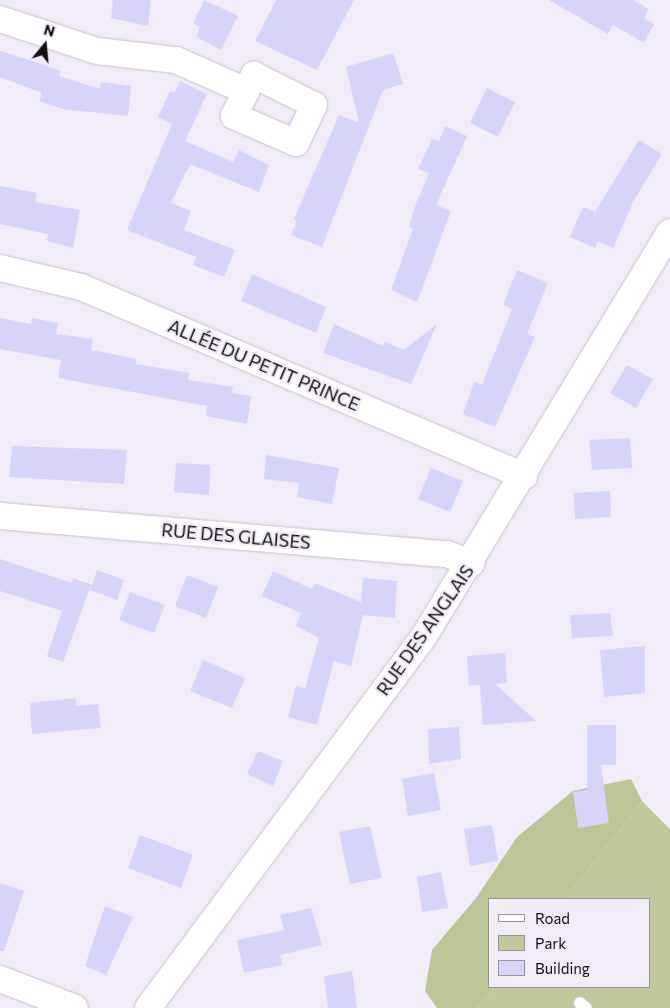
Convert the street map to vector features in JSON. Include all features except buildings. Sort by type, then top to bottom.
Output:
[{"type":"street","points":[[0,19],[98,51],[176,60],[246,91]]},
{"type":"street","name":"RUE DES ANGLAIS","points":[[148,1008],[422,638],[471,563],[670,232]]},
{"type":"street","name":"ALLÉE DU PETIT PRINCE","points":[[0,268],[81,287],[524,476]]},
{"type":"street","name":"RUE DES GLAISES","points":[[0,516],[447,554],[471,563]]},
{"type":"street","points":[[0,979],[75,1008]]},
{"type":"green space","points":[[631,779],[642,801],[565,898],[488,898],[488,988],[493,988],[477,1008],[437,1008],[425,991],[432,950],[476,898],[517,837],[573,791]]},
{"type":"green space","points":[[642,801],[670,829],[670,1008],[477,1008],[493,988],[650,988],[650,898],[565,898]]}]
